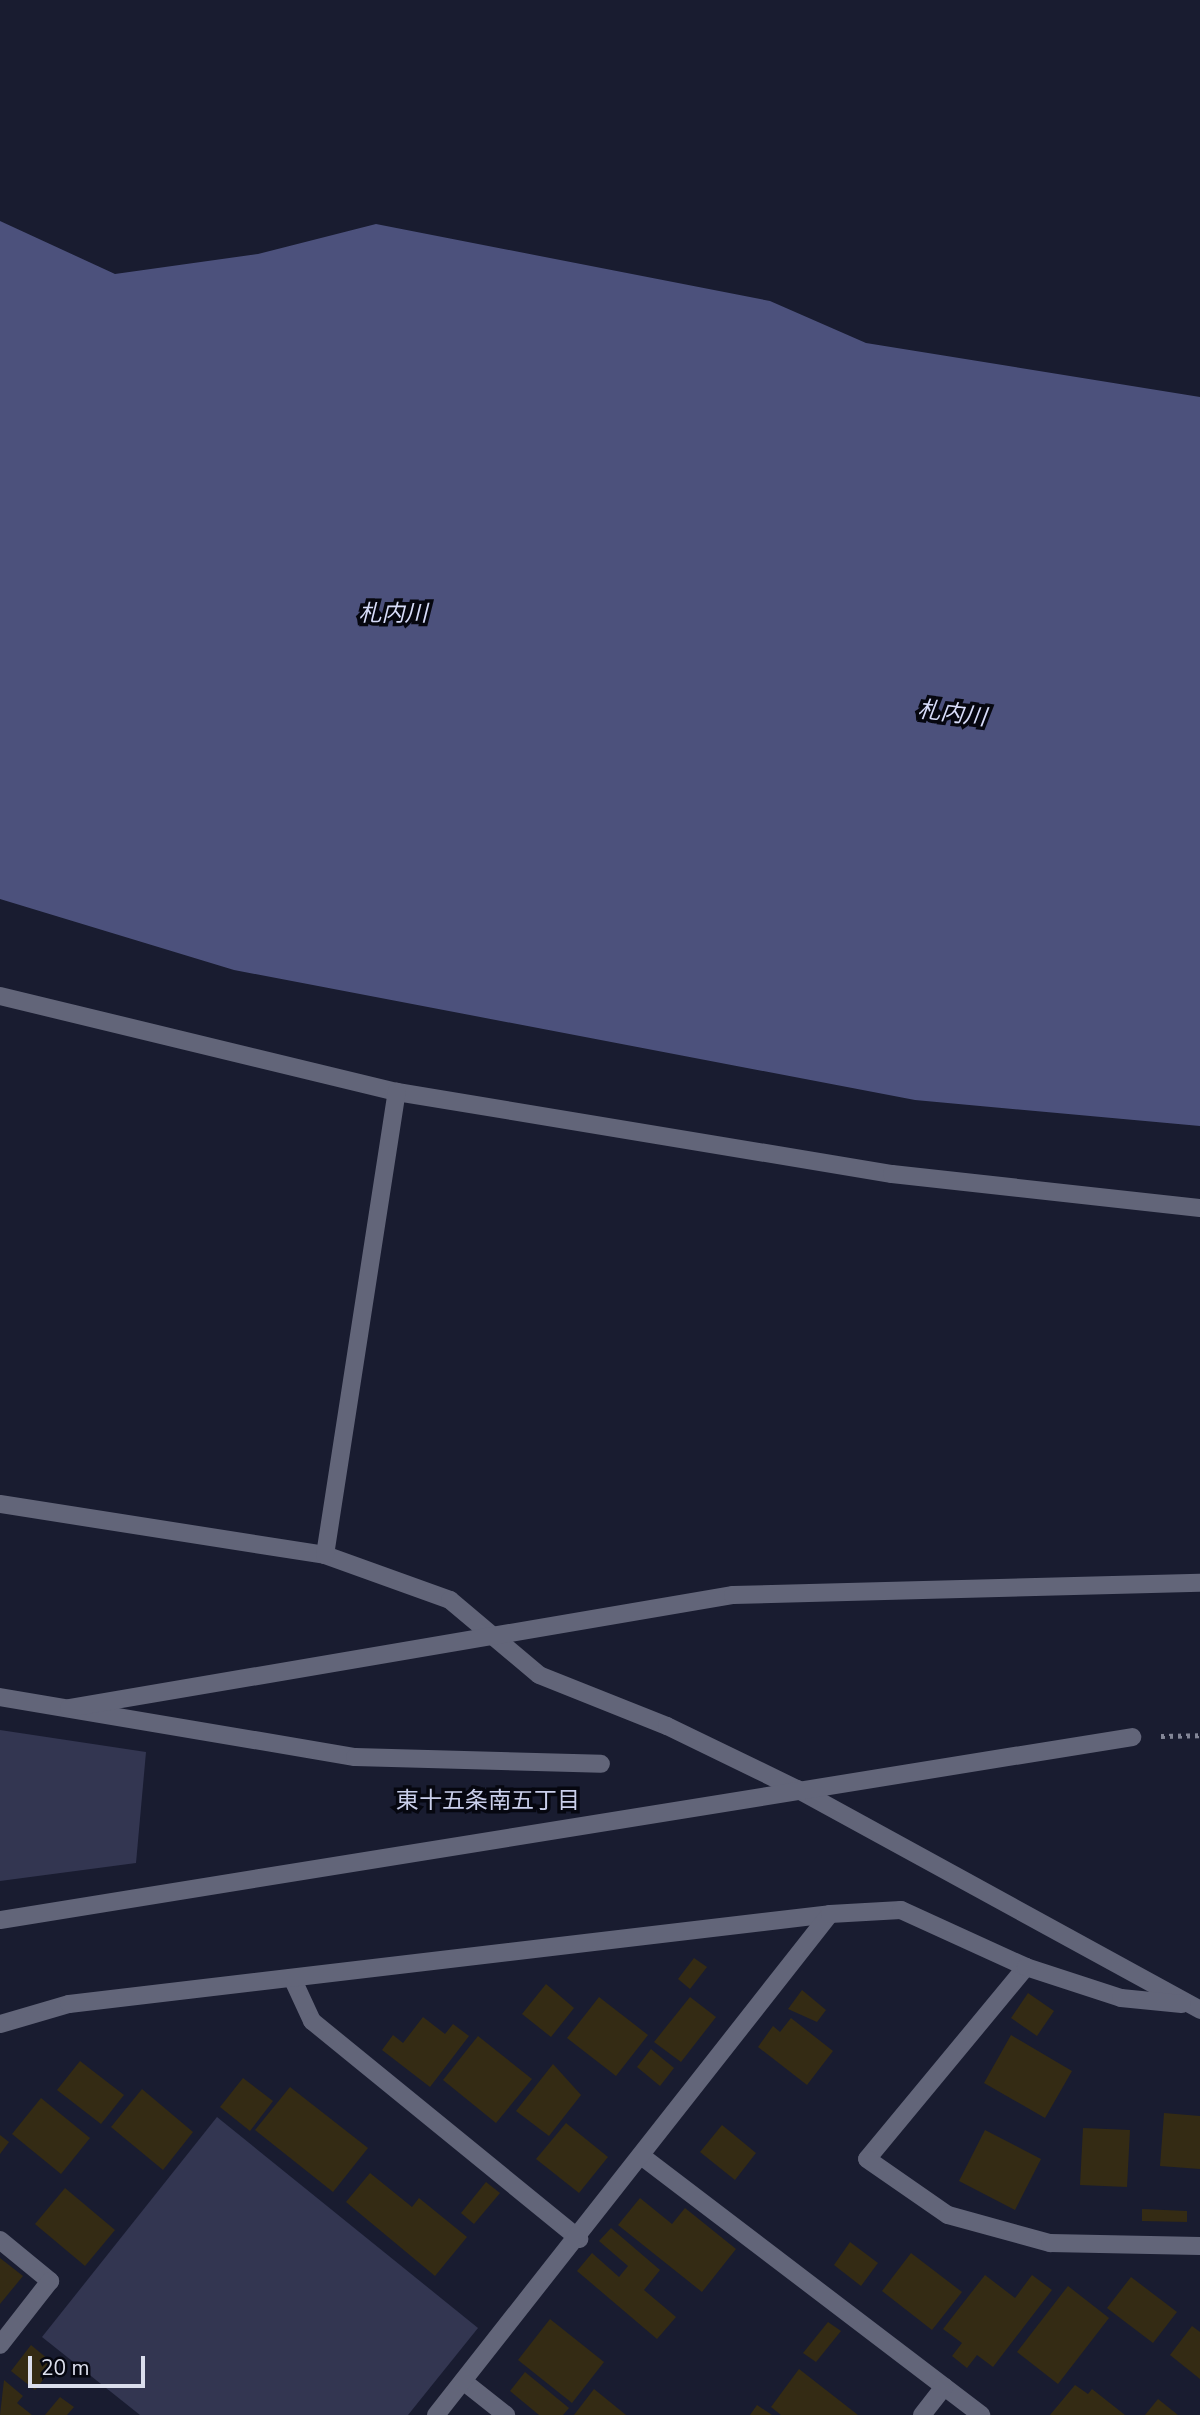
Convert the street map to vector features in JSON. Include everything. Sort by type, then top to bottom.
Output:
[{"type":"street","points":[[0,996],[397,1092],[892,1174],[1200,1208]]},
{"type":"street","points":[[326,1555],[397,1092]]},
{"type":"street","points":[[0,1504],[326,1555],[450,1600],[539,1675],[667,1726],[797,1789],[1194,2007]]},
{"type":"street","points":[[69,1708],[493,1637],[592,1615],[733,1595],[1200,1583]]},
{"type":"street","points":[[0,1697],[355,1757],[601,1765]]},
{"type":"street","points":[[0,1920],[797,1789],[1132,1737]]},
{"type":"street","points":[[0,2024],[69,2004],[294,1982],[830,1914],[901,1910],[1026,1968],[1121,1998],[1194,2007]]},
{"type":"street","points":[[436,2415],[644,2158],[830,1914]]},
{"type":"street","points":[[1026,1968],[867,2159],[948,2215],[1050,2243],[1200,2246]]},
{"type":"street","points":[[294,1982],[312,2021],[579,2239]]},
{"type":"street","points":[[644,2158],[981,2415]]},
{"type":"street","points":[[0,2240],[50,2281],[0,2345]]},
{"type":"street","points":[[464,2381],[506,2415]]},
{"type":"street","points":[[922,2415],[944,2387]]},
{"type":"path","points":[[1132,1737],[1200,1735]]},
{"type":"shaded area","points":[[0,1730],[146,1752],[136,1863],[0,1881]]},
{"type":"shaded area","points":[[217,2117],[478,2328],[408,2415],[140,2415],[42,2337]]},
{"type":"water","name":"札内川","points":[[0,221],[115,274],[258,254],[376,224],[770,301],[866,343],[1200,397],[1200,1126],[915,1100],[234,970],[0,899]]},
{"type":"building","points":[[694,1958],[707,1967],[690,1989],[678,1979]]},
{"type":"building","points":[[546,1984],[574,2008],[551,2037],[522,2014]]},
{"type":"building","points":[[802,1990],[826,2010],[817,2022],[788,2009]]},
{"type":"building","points":[[1028,1993],[1054,2011],[1037,2036],[1011,2018]]},
{"type":"building","points":[[599,1997],[648,2035],[616,2076],[567,2038]]},
{"type":"building","points":[[690,1997],[716,2017],[681,2062],[654,2042]]},
{"type":"building","points":[[423,2017],[445,2034],[453,2024],[469,2036],[430,2087],[382,2050],[393,2035],[403,2043]]},
{"type":"building","points":[[791,2018],[833,2051],[807,2085],[758,2047],[773,2026],[780,2032]]},
{"type":"building","points":[[1011,2035],[1072,2071],[1045,2118],[984,2083]]},
{"type":"building","points":[[478,2036],[532,2079],[496,2123],[443,2080]]},
{"type":"building","points":[[651,2049],[674,2068],[660,2086],[637,2067]]},
{"type":"building","points":[[80,2061],[124,2095],[101,2124],[57,2090]]},
{"type":"building","points":[[553,2064],[581,2095],[549,2136],[516,2111]]},
{"type":"building","points":[[243,2078],[273,2101],[250,2131],[220,2107]]},
{"type":"building","points":[[290,2087],[368,2148],[333,2192],[255,2130]]},
{"type":"building","points":[[142,2089],[193,2132],[163,2170],[111,2127]]},
{"type":"building","points":[[41,2098],[90,2138],[61,2174],[12,2134]]},
{"type":"building","points":[[1164,2113],[1200,2116],[1200,2169],[1160,2166]]},
{"type":"building","points":[[566,2123],[608,2157],[579,2193],[536,2159]]},
{"type":"building","points":[[722,2125],[756,2153],[735,2180],[700,2152]]},
{"type":"building","points":[[1083,2128],[1130,2130],[1127,2187],[1080,2185]]},
{"type":"building","points":[[985,2130],[1041,2159],[1015,2210],[959,2181]]},
{"type":"building","points":[[0,2135],[9,2142],[0,2154]]},
{"type":"building","points":[[370,2173],[412,2207],[419,2198],[467,2237],[435,2276],[346,2202]]},
{"type":"building","points":[[486,2182],[500,2193],[474,2224],[461,2213]]},
{"type":"building","points":[[65,2188],[115,2230],[85,2266],[35,2224]]},
{"type":"building","points":[[640,2198],[672,2224],[685,2208],[736,2249],[702,2292],[618,2225]]},
{"type":"building","points":[[1142,2209],[1187,2211],[1187,2222],[1142,2221]]},
{"type":"building","points":[[611,2228],[660,2270],[644,2290],[676,2317],[657,2339],[577,2271],[592,2253],[619,2277],[628,2266],[599,2241]]},
{"type":"building","points":[[850,2242],[878,2263],[861,2286],[834,2265]]},
{"type":"building","points":[[911,2253],[962,2292],[932,2330],[882,2291]]},
{"type":"building","points":[[0,2258],[23,2276],[0,2304]]},
{"type":"building","points":[[985,2275],[1015,2298],[1032,2275],[1052,2290],[993,2367],[977,2355],[967,2368],[952,2356],[962,2343],[943,2329]]},
{"type":"building","points":[[1131,2277],[1177,2312],[1153,2343],[1107,2308]]},
{"type":"building","points":[[1068,2286],[1109,2318],[1058,2384],[1017,2352]]},
{"type":"building","points":[[550,2319],[604,2362],[572,2403],[518,2360]]},
{"type":"building","points":[[828,2322],[841,2331],[816,2362],[803,2353]]},
{"type":"building","points":[[1192,2326],[1200,2332],[1200,2379],[1170,2355]]},
{"type":"building","points":[[31,2345],[55,2365],[35,2390],[11,2371]]},
{"type":"building","points":[[799,2369],[858,2415],[781,2415],[771,2407]]},
{"type":"building","points":[[525,2372],[569,2408],[563,2415],[539,2415],[510,2391]]},
{"type":"building","points":[[4,2380],[23,2396],[17,2403],[32,2415],[0,2415]]},
{"type":"building","points":[[1075,2385],[1088,2394],[1092,2389],[1125,2415],[1050,2415]]},
{"type":"building","points":[[594,2389],[626,2415],[574,2415]]},
{"type":"building","points":[[60,2397],[74,2407],[67,2415],[45,2415]]},
{"type":"building","points":[[1158,2399],[1178,2415],[1145,2415]]},
{"type":"building","points":[[757,2405],[772,2415],[750,2415]]},
{"type":"district","name":"東十五条南五丁目","points":[[488,1801]]}]
